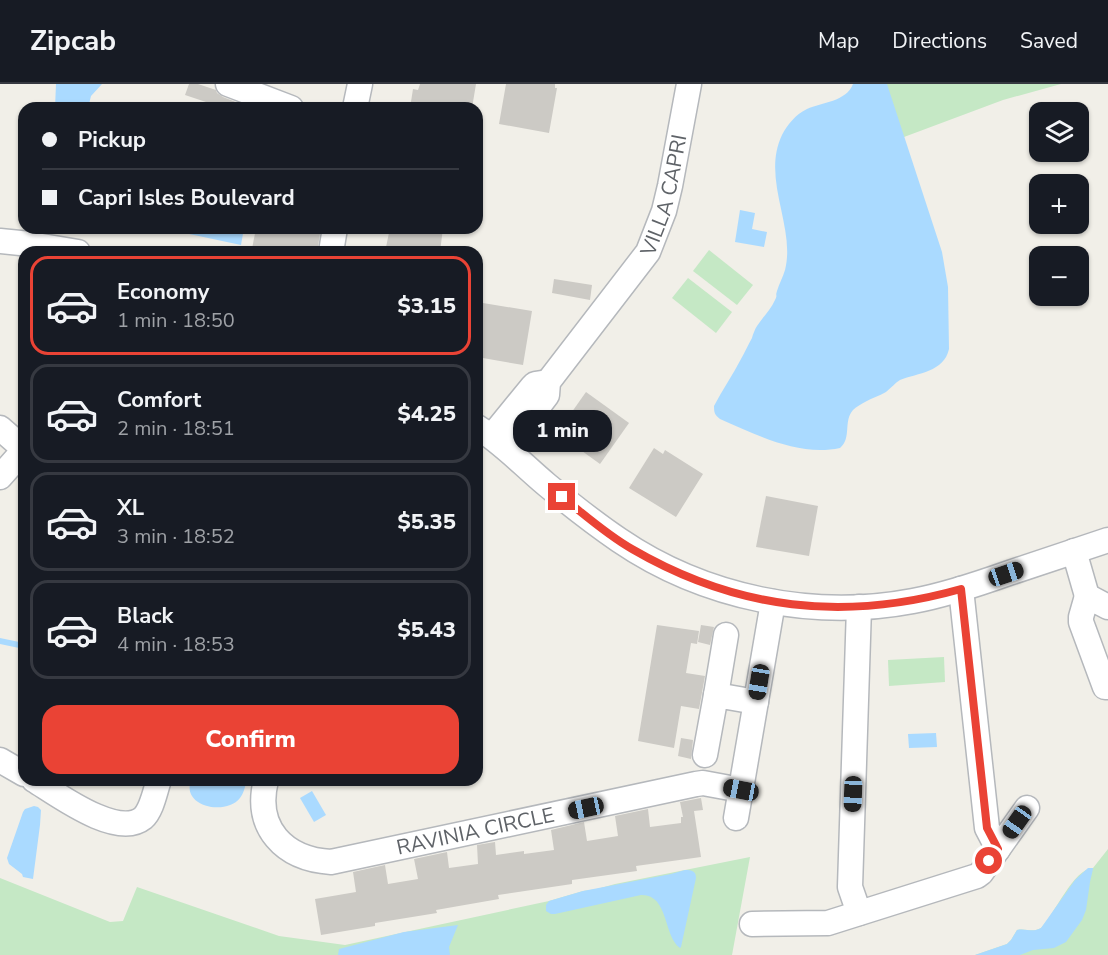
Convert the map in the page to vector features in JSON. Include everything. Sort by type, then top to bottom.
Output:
[{"type":"street","points":[[228,84],[275,102]]},
{"type":"street","points":[[356,102],[360,84]]},
{"type":"street","name":"VILLA CAPRI","points":[[492,437],[547,395],[548,382],[648,252],[664,211],[689,84]]},
{"type":"street","points":[[0,241],[42,246]]},
{"type":"street","points":[[0,428],[18,444]]},
{"type":"street","points":[[492,437],[546,484],[630,548],[701,582],[773,602],[809,606],[859,607],[913,601],[961,589],[1108,540]]},
{"type":"street","points":[[0,477],[18,456]]},
{"type":"street","points":[[1074,551],[1087,596],[1081,622],[1106,687],[1108,687]]},
{"type":"street","points":[[961,589],[987,828],[998,849]]},
{"type":"street","points":[[1087,596],[1108,607]]},
{"type":"street","points":[[736,818],[773,602]]},
{"type":"street","points":[[859,607],[850,887],[859,913]]},
{"type":"street","points":[[705,755],[726,635]]},
{"type":"street","points":[[716,695],[756,702]]},
{"type":"street","points":[[0,760],[18,770]]},
{"type":"street","name":"RAVINIA CIRCLE","points":[[265,786],[264,811],[269,825],[284,846],[300,856],[331,862],[696,784],[703,783],[741,790]]},
{"type":"street","points":[[44,786],[93,814],[127,824],[143,818],[148,812],[157,786]]},
{"type":"street","points":[[752,924],[828,923],[977,876],[1027,808]]},
{"type":"green space","points":[[870,84],[1061,84],[1003,100],[904,137]]},
{"type":"green space","points":[[709,250],[753,285],[737,305],[693,271]]},
{"type":"green space","points":[[688,278],[732,312],[716,333],[672,298]]},
{"type":"green space","points":[[944,657],[945,682],[889,686],[888,660]]},
{"type":"green space","points":[[1108,849],[1108,955],[975,955],[1007,944],[1017,930],[1041,928],[1071,884],[1086,870],[1093,868]]},
{"type":"green space","points":[[750,857],[732,955],[0,955],[0,878],[110,922],[123,921],[137,887],[279,936],[345,945],[549,901],[615,884]]},
{"type":"water","points":[[56,84],[102,84],[91,96],[90,102],[55,102]]},
{"type":"water","points":[[853,84],[887,84],[942,252],[948,287],[949,349],[942,363],[936,367],[900,380],[886,392],[854,409],[848,419],[846,439],[840,448],[809,450],[778,443],[720,419],[715,414],[714,406],[738,365],[756,327],[773,303],[785,270],[786,237],[775,169],[782,135],[799,114],[845,95]]},
{"type":"water","points":[[740,210],[755,213],[752,229],[767,232],[764,247],[735,242]]},
{"type":"water","points":[[189,234],[243,234],[241,245]]},
{"type":"water","points":[[0,638],[18,642],[18,648],[0,644]]},
{"type":"water","points":[[936,733],[937,747],[909,748],[908,734]]},
{"type":"water","points":[[190,786],[245,786],[240,798],[225,807],[206,806],[198,802],[192,797]]},
{"type":"water","points":[[312,791],[326,815],[314,822],[300,798]]},
{"type":"water","points":[[34,806],[41,810],[33,879],[23,877],[9,864],[7,858],[23,812]]},
{"type":"water","points":[[1088,868],[1093,869],[1086,910],[1082,920],[1066,942],[1054,948],[1033,950],[1020,955],[975,955],[1007,944],[1017,930],[1041,928],[1075,880]]},
{"type":"water","points":[[685,870],[693,871],[696,878],[680,948],[671,935],[657,901],[650,896],[641,895],[555,914],[546,911],[549,901],[583,891]]},
{"type":"water","points":[[458,925],[449,947],[450,955],[338,955],[339,949],[404,932]]},
{"type":"building","points":[[189,84],[198,84],[216,90],[223,97],[236,102],[206,102],[185,95]]},
{"type":"building","points":[[420,84],[476,84],[473,102],[411,102],[413,89],[418,90]]},
{"type":"building","points":[[506,84],[555,84],[557,88],[549,133],[499,124]]},
{"type":"building","points":[[255,234],[320,234],[318,246],[253,246]]},
{"type":"building","points":[[389,234],[442,234],[441,246],[386,246]]},
{"type":"building","points":[[554,279],[592,285],[590,300],[552,293]]},
{"type":"building","points":[[483,303],[532,311],[523,365],[483,358]]},
{"type":"building","points":[[586,392],[629,423],[600,464],[557,433]]},
{"type":"building","points":[[654,448],[663,454],[665,450],[703,474],[676,517],[629,488]]},
{"type":"building","points":[[766,496],[818,506],[809,556],[756,547]]},
{"type":"building","points":[[657,625],[699,631],[697,644],[691,643],[686,673],[705,676],[699,709],[681,706],[674,748],[638,741]]},
{"type":"building","points":[[701,625],[714,627],[710,645],[698,642]]},
{"type":"building","points":[[681,738],[693,740],[691,759],[678,756]]},
{"type":"building","points":[[701,798],[703,810],[694,811],[701,857],[636,866],[637,871],[572,880],[572,884],[498,895],[499,899],[436,910],[437,913],[375,923],[375,926],[321,935],[315,899],[356,892],[353,872],[385,865],[388,884],[418,879],[414,859],[447,852],[449,868],[478,864],[477,845],[495,842],[496,855],[554,850],[551,830],[584,822],[587,841],[618,836],[615,816],[648,809],[650,827],[681,823],[681,817],[683,817],[680,802]]},
{"type":"route","points":[[562,497],[616,539],[666,567],[724,590],[773,602],[843,608],[859,607],[913,601],[961,589],[987,828],[998,849],[989,861]]}]
